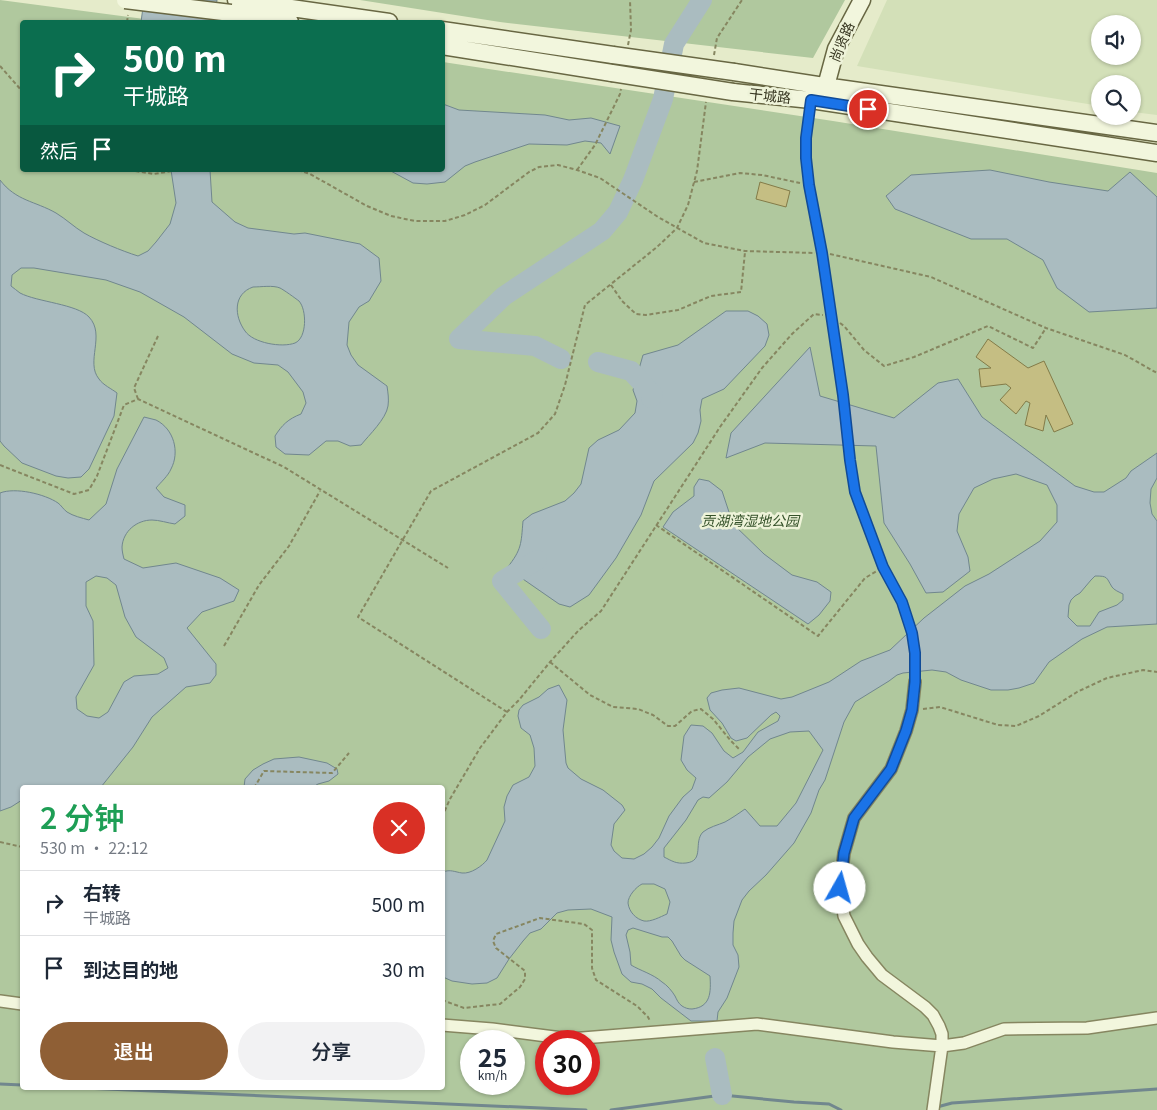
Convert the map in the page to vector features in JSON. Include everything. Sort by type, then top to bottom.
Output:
[{"type":"street","points":[[125,0],[234,7],[368,20]]},
{"type":"street","name":"尚贤路","points":[[825,86],[836,49],[860,0]]},
{"type":"street","points":[[234,7],[283,20]]},
{"type":"street","name":"干城路","points":[[445,30],[1157,133]]},
{"type":"street","name":"干城路","points":[[445,46],[732,92],[811,100],[1157,153]]},
{"type":"street","points":[[915,682],[912,710],[891,769],[854,818],[844,853],[840,888],[844,916],[858,944],[882,975],[925,1007],[933,1016],[942,1034],[933,1110]]},
{"type":"street","points":[[0,1001],[20,1004]]},
{"type":"street","points":[[445,1025],[570,1039],[757,1024],[893,1042],[942,1046],[964,1043],[1004,1029],[1087,1028],[1157,1018]]},
{"type":"lane","points":[[811,100],[806,138],[809,185],[822,253],[855,492],[883,567],[902,602],[913,640],[915,682]]},
{"type":"path","points":[[712,62],[717,38],[742,0]]},
{"type":"path","points":[[0,66],[20,89]]},
{"type":"path","points":[[507,712],[358,617],[431,491],[538,433],[554,414],[565,385],[585,305],[657,247],[677,228],[688,205],[697,171],[706,98]]},
{"type":"path","points":[[577,170],[595,146],[605,126]]},
{"type":"path","points":[[304,172],[375,209],[391,216],[415,221],[446,220],[465,215],[485,205],[529,172],[540,167],[558,165],[600,178],[658,217],[704,243],[745,251],[822,253],[931,277],[1046,328],[1125,355],[1157,373]]},
{"type":"path","points":[[142,172],[154,174],[166,172]]},
{"type":"path","points":[[694,182],[740,173],[762,175],[809,185]]},
{"type":"path","points":[[610,285],[622,301],[636,314],[646,315],[678,310],[711,296],[740,292],[745,251]]},
{"type":"path","points":[[445,810],[480,748],[507,712],[578,631],[600,611],[720,427],[762,368],[792,334],[814,314],[831,316],[844,326],[864,350],[884,366],[914,357],[988,326],[1033,348],[1046,328]]},
{"type":"path","points":[[158,336],[134,388],[138,399],[284,468],[448,568]]},
{"type":"path","points":[[0,465],[74,494],[89,490],[97,476],[124,405],[138,399]]},
{"type":"path","points":[[224,646],[259,585],[289,546],[321,490]]},
{"type":"path","points":[[656,525],[818,636],[865,578],[883,567]]},
{"type":"path","points":[[550,662],[590,695],[613,707],[638,709],[653,715],[668,726],[675,726],[692,711],[701,709],[713,719],[740,749]]},
{"type":"path","points":[[912,710],[940,707],[998,725],[1016,726],[1039,716],[1077,692],[1107,678],[1143,670],[1157,672]]},
{"type":"path","points":[[256,785],[264,771],[332,773],[348,753]]},
{"type":"path","points":[[0,842],[20,847]]},
{"type":"path","points":[[445,1001],[464,1008],[500,1004],[520,987],[525,979],[525,971],[496,948],[492,941],[496,934],[540,918],[584,924],[592,930],[592,968],[596,980],[637,1006],[648,1017],[655,1032]]},
{"type":"green space","name":"贡湖湾湿地公园","points":[[0,0],[152,20],[20,20],[20,172],[445,172],[445,62],[833,121],[1157,173],[1157,1110],[0,1110]]},
{"type":"green space","points":[[360,0],[845,0],[813,58],[500,22]]},
{"type":"green space","points":[[887,0],[1157,0],[1157,115],[1141,113],[1141,75],[1091,75],[1091,105],[857,66]]},
{"type":"shaded area","points":[[144,0],[217,0],[214,20],[141,20]]},
{"type":"shaded area","points":[[445,105],[459,110],[545,115],[569,120],[591,118],[620,126],[610,154],[601,143],[585,141],[567,145],[529,144],[465,166],[445,182],[413,183],[393,172],[445,172]]},
{"type":"shaded area","points":[[990,170],[1108,191],[1130,172],[1157,197],[1157,308],[1089,312],[1057,288],[1043,260],[1007,239],[971,239],[895,209],[886,196],[911,175]]},
{"type":"shaded area","points":[[171,172],[210,172],[212,202],[235,222],[248,228],[294,234],[305,233],[360,244],[379,258],[381,281],[369,301],[359,307],[349,322],[347,345],[351,355],[358,365],[387,386],[388,394],[387,411],[377,427],[361,445],[350,446],[338,441],[326,441],[309,455],[285,454],[276,447],[275,436],[286,423],[301,414],[306,403],[303,392],[288,372],[278,365],[254,363],[232,354],[184,317],[140,292],[106,280],[34,268],[21,268],[12,275],[11,286],[20,293],[76,309],[89,317],[94,324],[96,332],[95,372],[103,383],[117,393],[114,416],[89,469],[81,477],[68,478],[56,476],[22,463],[4,446],[0,441],[0,180],[19,197],[56,213],[84,233],[110,246],[138,256],[148,251],[170,224],[176,203]],"holes":[[[270,286],[280,288],[302,305],[304,330],[302,336],[295,343],[276,345],[254,339],[241,325],[237,306],[242,295],[246,290],[253,287]]]},
{"type":"shaded area","points":[[726,311],[748,311],[758,316],[767,324],[769,335],[765,346],[724,389],[702,399],[701,421],[693,443],[654,481],[641,515],[616,558],[589,595],[570,607],[559,604],[507,568],[516,556],[520,546],[523,521],[532,514],[565,501],[574,493],[581,484],[589,448],[598,440],[619,430],[635,413],[637,401],[633,390],[643,355],[678,345]]},
{"type":"shaded area","points":[[810,347],[820,396],[894,418],[938,383],[958,379],[982,417],[1075,486],[1094,492],[1104,492],[1126,478],[1131,471],[1157,453],[1157,478],[1151,489],[1150,503],[1152,514],[1157,521],[1157,624],[1107,627],[1082,639],[1049,662],[1034,683],[1019,688],[991,690],[961,680],[946,672],[932,670],[897,675],[855,702],[844,722],[825,780],[819,790],[811,813],[794,843],[742,900],[734,921],[733,933],[733,945],[738,955],[739,967],[727,998],[718,1012],[717,1021],[691,1021],[652,989],[642,984],[631,982],[622,974],[611,940],[612,917],[591,909],[568,910],[557,913],[541,929],[530,933],[509,959],[497,978],[487,983],[472,984],[445,978],[445,871],[462,873],[473,871],[487,860],[505,821],[504,807],[507,796],[513,785],[529,777],[535,766],[534,748],[530,735],[521,728],[518,716],[519,710],[523,705],[539,697],[548,689],[559,685],[567,700],[563,730],[568,768],[581,779],[603,790],[622,805],[625,810],[614,824],[611,845],[614,851],[622,858],[634,859],[652,847],[659,838],[669,816],[683,797],[692,789],[696,778],[687,770],[681,760],[684,736],[691,725],[703,726],[712,733],[724,751],[733,758],[743,752],[758,732],[778,721],[780,716],[776,712],[747,738],[736,741],[731,738],[722,723],[710,710],[707,698],[711,693],[739,688],[781,699],[792,697],[829,682],[861,661],[890,650],[924,618],[965,586],[989,574],[1040,541],[1057,522],[1057,505],[1047,485],[1016,474],[993,479],[974,488],[959,514],[957,531],[968,557],[970,571],[943,592],[926,593],[884,523],[876,446],[765,443],[726,458],[731,433]],"holes":[[[1095,576],[1106,578],[1113,588],[1123,594],[1123,600],[1117,605],[1099,612],[1090,626],[1077,626],[1068,617],[1069,605],[1071,600]],[[809,731],[823,750],[796,803],[777,826],[760,826],[745,809],[725,822],[703,832],[700,836],[697,855],[692,862],[679,863],[664,857],[664,848],[686,820],[698,800],[703,797],[709,798],[727,782],[748,757],[770,739],[790,732]],[[642,884],[654,884],[665,889],[670,902],[667,914],[647,921],[633,915],[628,900],[633,892]],[[633,928],[668,937],[685,960],[710,976],[710,993],[703,1005],[692,1009],[684,1007],[668,986],[631,965],[626,935],[628,930]]]},
{"type":"shaded area","points":[[144,417],[156,420],[171,435],[174,442],[175,455],[171,469],[156,488],[164,497],[185,505],[185,516],[175,524],[152,520],[136,524],[128,531],[123,541],[124,559],[143,568],[176,563],[220,578],[239,590],[234,601],[202,612],[187,628],[216,664],[216,675],[210,683],[186,687],[152,717],[133,747],[103,785],[20,785],[20,801],[0,811],[0,493],[22,491],[38,494],[58,503],[69,513],[89,520],[106,504],[117,469]],"holes":[[[96,576],[107,578],[116,585],[125,617],[136,637],[164,658],[168,668],[158,674],[134,676],[124,682],[108,712],[99,718],[87,716],[77,709],[76,697],[94,665],[93,621],[86,606],[86,582]]]},
{"type":"shaded area","points":[[699,479],[709,481],[722,491],[733,524],[764,554],[792,575],[817,582],[831,592],[830,601],[819,615],[808,624],[663,527],[673,512],[694,496],[694,487]]},
{"type":"shaded area","points":[[299,757],[327,763],[337,769],[338,774],[329,781],[316,785],[244,785],[245,779],[253,770],[274,759]]},
{"type":"building","points":[[760,182],[790,191],[786,207],[756,199]]},
{"type":"building","points":[[988,339],[1028,368],[1044,361],[1073,424],[1054,432],[1046,415],[1043,431],[1025,425],[1030,403],[1026,401],[1016,414],[1000,400],[1011,388],[1006,384],[981,387],[979,369],[991,368],[976,357]]},
{"type":"waterway","points":[[561,359],[535,346],[459,339],[504,296],[602,231],[618,212],[633,180],[663,99],[674,44],[702,0]]},
{"type":"waterway","points":[[598,362],[631,371],[653,395],[651,398]]},
{"type":"waterway","points":[[537,560],[502,581],[541,629]]},
{"type":"waterway","points":[[715,1058],[722,1095]]},
{"type":"waterway","points":[[0,1084],[20,1085]]},
{"type":"waterway","points":[[937,1107],[952,1103],[1157,1089]]},
{"type":"waterway","points":[[129,1090],[586,1110]]},
{"type":"waterway","points":[[611,1110],[722,1095],[829,1104],[841,1110]]},
{"type":"route","points":[[840,888],[844,853],[854,818],[891,769],[912,710],[915,682],[915,653],[912,633],[902,602],[883,567],[855,492],[843,395],[806,158],[806,138],[811,100],[868,109]]}]
